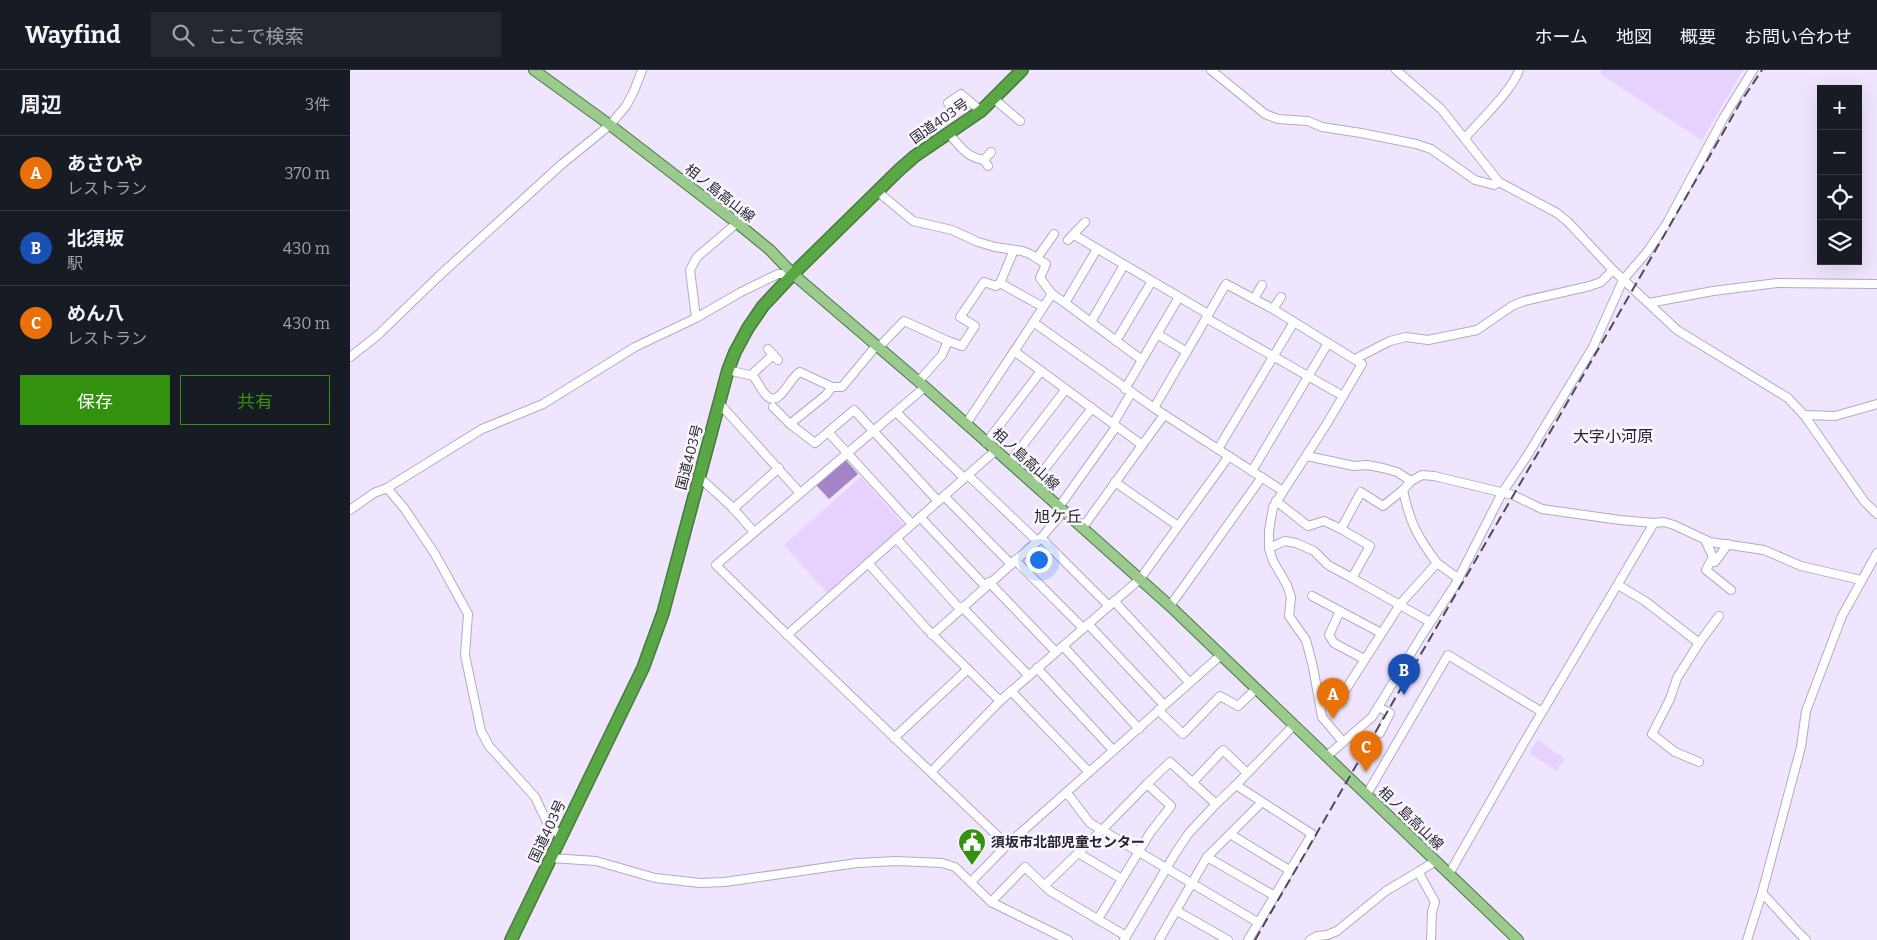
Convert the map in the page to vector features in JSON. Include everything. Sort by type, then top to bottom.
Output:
[{"type":"highway","name":"国道403号","points":[[511,940],[643,668],[663,613],[728,370],[748,328],[763,306],[877,190],[915,156],[981,111],[1022,70]]},
{"type":"main road","name":"相ノ島高山線","points":[[534,70],[610,125],[737,222],[770,250],[793,274],[966,424],[1170,606],[1518,940]]},
{"type":"street","points":[[350,357],[378,335],[440,275],[562,164],[597,138],[626,106],[642,70]]},
{"type":"street","points":[[1211,70],[1265,114],[1278,120],[1308,121],[1322,127],[1416,144],[1431,149],[1475,180],[1494,185],[1499,182]]},
{"type":"street","points":[[1396,70],[1441,109],[1499,182],[1557,213],[1568,222],[1613,270],[1677,330],[1788,398],[1804,415],[1864,501],[1877,514]]},
{"type":"street","points":[[1465,138],[1506,91],[1519,70]]},
{"type":"street","points":[[1327,756],[1372,717],[1430,622],[1459,579],[1502,493],[1527,456],[1593,347],[1624,280],[1667,223],[1724,118],[1753,70]]},
{"type":"street","points":[[948,104],[961,94],[981,111]]},
{"type":"street","points":[[994,99],[1020,121]]},
{"type":"street","points":[[949,134],[966,154],[973,158],[986,163],[991,152]]},
{"type":"street","points":[[877,190],[913,221],[952,230],[978,242],[1022,251],[1046,264],[1040,278],[1052,294],[1142,360]]},
{"type":"street","points":[[696,318],[690,270],[697,257],[737,222]]},
{"type":"street","points":[[1085,222],[1071,238],[1097,249],[1179,296],[1207,316],[1343,396]]},
{"type":"street","points":[[1036,258],[1054,234]]},
{"type":"street","points":[[1065,303],[1097,249]]},
{"type":"street","points":[[728,370],[751,375],[770,398],[776,398],[781,395],[796,374],[800,372],[832,387],[842,387],[877,347],[904,321],[964,348],[975,326],[960,317],[984,282],[996,286],[1000,283],[1014,250]]},
{"type":"street","points":[[1091,322],[1124,265]]},
{"type":"street","points":[[1355,359],[1390,340],[1406,337],[1428,340],[1477,330],[1512,306],[1524,301],[1590,286],[1601,282],[1613,270]]},
{"type":"street","points":[[350,510],[374,492],[387,488],[482,428],[543,404],[635,347],[696,318],[741,292],[778,274],[793,274]]},
{"type":"street","points":[[1116,341],[1152,281]]},
{"type":"street","points":[[1000,283],[1043,307]]},
{"type":"street","points":[[1649,302],[1777,283],[1877,284]]},
{"type":"street","points":[[1154,408],[1226,284],[1294,322],[1362,364],[1307,456],[1272,507],[1270,518],[1269,548],[1272,561],[1287,585],[1291,597],[1289,616],[1306,640],[1314,667],[1322,717],[1343,742]]},
{"type":"street","points":[[1254,299],[1262,285]]},
{"type":"street","points":[[966,424],[1052,294]]},
{"type":"street","points":[[932,635],[1038,539],[1062,509],[1115,425],[1142,360],[1179,296]]},
{"type":"street","points":[[1273,310],[1281,297]]},
{"type":"street","points":[[1033,322],[1128,391],[1283,491]]},
{"type":"street","points":[[1218,450],[1294,322]]},
{"type":"street","points":[[1157,334],[1186,352]]},
{"type":"street","points":[[948,341],[942,355],[921,385],[896,412],[716,565],[1007,845]]},
{"type":"street","points":[[1252,471],[1328,343]]},
{"type":"street","points":[[1014,351],[1142,445]]},
{"type":"street","points":[[751,375],[773,355]]},
{"type":"street","points":[[986,443],[1041,371]]},
{"type":"street","points":[[790,424],[826,395],[832,387]]},
{"type":"street","points":[[1010,463],[1066,389]]},
{"type":"street","points":[[720,404],[800,493]]},
{"type":"street","points":[[1804,415],[1835,416],[1877,404]]},
{"type":"street","points":[[773,408],[815,443],[854,410],[872,431],[941,498],[1085,626],[1183,734],[1220,696],[1238,706],[1256,689]]},
{"type":"street","points":[[1033,484],[1092,408]]},
{"type":"street","points":[[896,412],[1111,603],[1189,682]]},
{"type":"street","points":[[1082,527],[1164,415]]},
{"type":"street","points":[[828,432],[912,524]]},
{"type":"street","points":[[787,635],[995,451]]},
{"type":"street","points":[[932,772],[1000,701],[1140,579],[1229,456]]},
{"type":"street","points":[[1307,456],[1354,466],[1367,465],[1383,468],[1397,472],[1411,481]]},
{"type":"street","points":[[733,509],[779,468]]},
{"type":"street","points":[[1341,529],[1362,492],[1383,506],[1411,481],[1422,474],[1513,495],[1542,509],[1654,524],[1664,522],[1674,524],[1705,540],[1764,550],[1801,566],[1861,580]]},
{"type":"street","points":[[699,477],[754,532]]},
{"type":"street","points":[[1170,606],[1262,477]]},
{"type":"street","points":[[1115,482],[1178,526]]},
{"type":"street","points":[[387,488],[413,521],[435,554],[468,614],[465,655],[481,731],[489,746],[535,798],[548,822],[561,837]]},
{"type":"street","points":[[1403,490],[1408,516],[1420,540],[1437,563],[1459,579]]},
{"type":"street","points":[[1276,501],[1308,526],[1324,521],[1370,546],[1352,578]]},
{"type":"street","points":[[920,517],[1056,652]]},
{"type":"street","points":[[1449,874],[1542,712],[1654,524]]},
{"type":"street","points":[[896,538],[961,608],[1029,676]]},
{"type":"street","points":[[1705,540],[1713,557],[1706,570],[1731,590]]},
{"type":"street","points":[[1269,548],[1285,541],[1296,542],[1314,551],[1328,565],[1430,622]]},
{"type":"street","points":[[1711,562],[1715,562],[1728,544]]},
{"type":"street","points":[[1747,940],[1762,892],[1801,747],[1806,711],[1842,616],[1877,553]]},
{"type":"street","points":[[868,563],[932,635],[1000,701]]},
{"type":"street","points":[[1318,699],[1346,689],[1399,605],[1437,563]]},
{"type":"street","points":[[1618,584],[1644,601],[1699,643]]},
{"type":"street","points":[[1312,596],[1381,632]]},
{"type":"street","points":[[1340,611],[1329,635],[1334,642],[1364,659]]},
{"type":"street","points":[[1700,762],[1675,752],[1652,734],[1670,699],[1677,678],[1719,616]]},
{"type":"street","points":[[1063,646],[1138,729]]},
{"type":"street","points":[[971,882],[1007,845],[1221,655]]},
{"type":"street","points":[[1367,794],[1448,655],[1542,712]]},
{"type":"street","points":[[1037,668],[1113,750]]},
{"type":"street","points":[[894,738],[968,669]]},
{"type":"street","points":[[1012,691],[1089,772]]},
{"type":"street","points":[[1378,707],[1390,713],[1380,733]]},
{"type":"street","points":[[991,902],[1025,867],[1050,891],[1098,919],[1125,938],[1166,868],[1190,833],[1294,725]]},
{"type":"street","points":[[1192,783],[1222,750],[1247,773]]},
{"type":"street","points":[[1045,885],[1170,762],[1216,804]]},
{"type":"street","points":[[1098,919],[1150,833],[1171,806],[1147,784]]},
{"type":"street","points":[[1236,785],[1312,834],[1248,940]]},
{"type":"street","points":[[1067,792],[1090,823],[1259,923]]},
{"type":"street","points":[[1163,939],[1192,883],[1208,858],[1262,802]]},
{"type":"street","points":[[1230,834],[1289,870]]},
{"type":"street","points":[[1078,853],[1122,879]]},
{"type":"street","points":[[551,858],[596,861],[655,878],[692,883],[726,882],[857,863],[896,861],[942,864],[955,867],[991,902],[1068,940]]},
{"type":"street","points":[[1208,858],[1275,896]]},
{"type":"street","points":[[1310,940],[1317,936],[1337,931],[1386,891],[1419,873],[1436,861]]},
{"type":"street","points":[[1419,873],[1435,902],[1432,912],[1431,940]]},
{"type":"street","points":[[1762,892],[1806,940]]},
{"type":"street","points":[[1177,911],[1228,940]]},
{"type":"shaded area","points":[[1603,70],[1743,70],[1702,140],[1600,74]]},
{"type":"shaded area","points":[[845,459],[858,474],[829,499],[816,485]]},
{"type":"shaded area","points":[[861,477],[904,525],[827,593],[784,545]]},
{"type":"shaded area","points":[[1538,740],[1565,759],[1556,771],[1529,752]]},
{"type":"railway","points":[[1255,940],[1740,103],[1762,70]]},
{"type":"place","name":"北須坂","points":[[1404,695]]},
{"type":"place","name":"あさひや","points":[[1333,719]]},
{"type":"place","name":"めん八","points":[[1366,772]]},
{"type":"place","name":"須坂市北部児童センター","points":[[972,866]]},
{"type":"district","name":"大字小河原","points":[[1613,436]]},
{"type":"district","name":"旭ケ丘","points":[[1058,516]]}]
